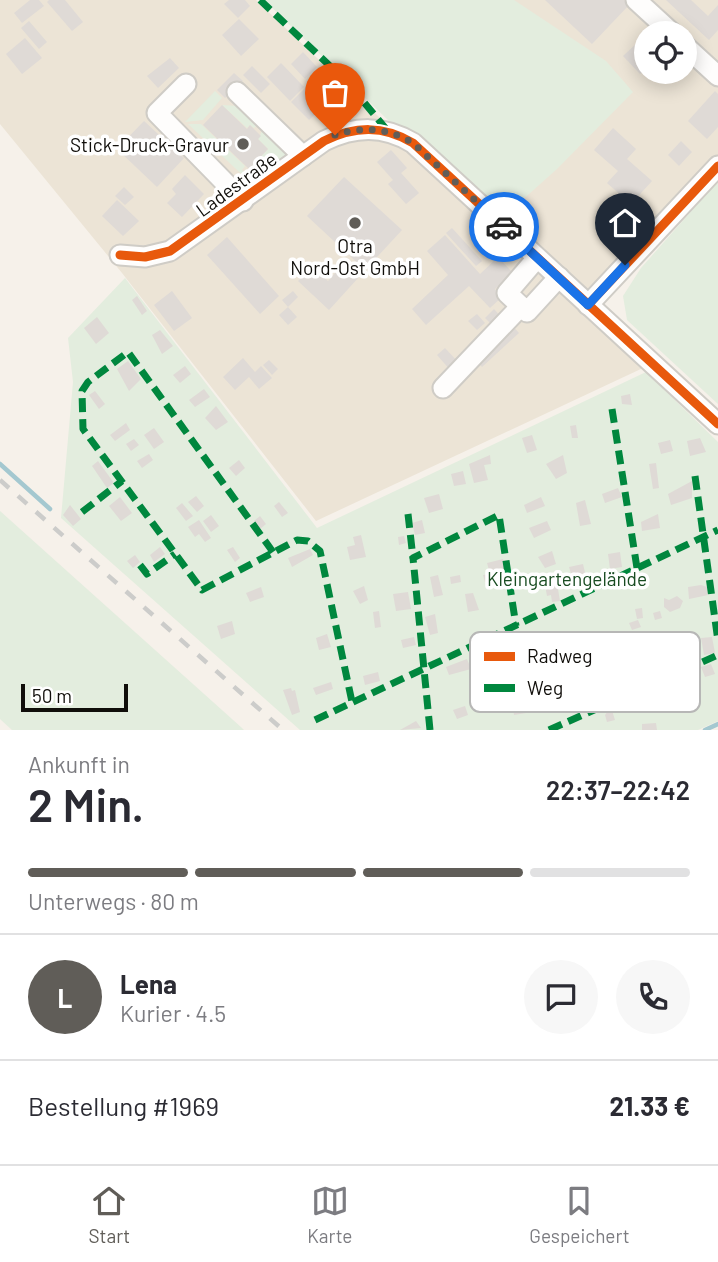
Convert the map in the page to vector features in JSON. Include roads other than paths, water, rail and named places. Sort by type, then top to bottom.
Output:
[{"type":"street","points":[[636,0],[659,21]]},
{"type":"street","points":[[697,57],[718,76]]},
{"type":"street","points":[[186,83],[157,113],[243,201]]},
{"type":"street","points":[[237,93],[303,156]]},
{"type":"street","name":"Ladestraße","points":[[120,255],[145,257],[170,251],[324,141],[348,131],[387,130],[400,135],[429,157],[718,425]]},
{"type":"street","points":[[588,305],[718,166]]},
{"type":"street","points":[[537,258],[507,293],[527,312],[559,278]]},
{"type":"street","points":[[443,388],[521,306]]},
{"type":"waterway","points":[[0,464],[50,509]]},
{"type":"waterway","points":[[705,730],[718,724]]},
{"type":"railway","points":[[0,480],[283,730]]},
{"type":"place","name":"Stick-Druck-Gravur","points":[[243,144]]},
{"type":"place","name":"Otra Nord-Ost GmbH","points":[[355,223]]},
{"type":"park label","name":"Kleingartengelände","points":[[567,578]]}]
